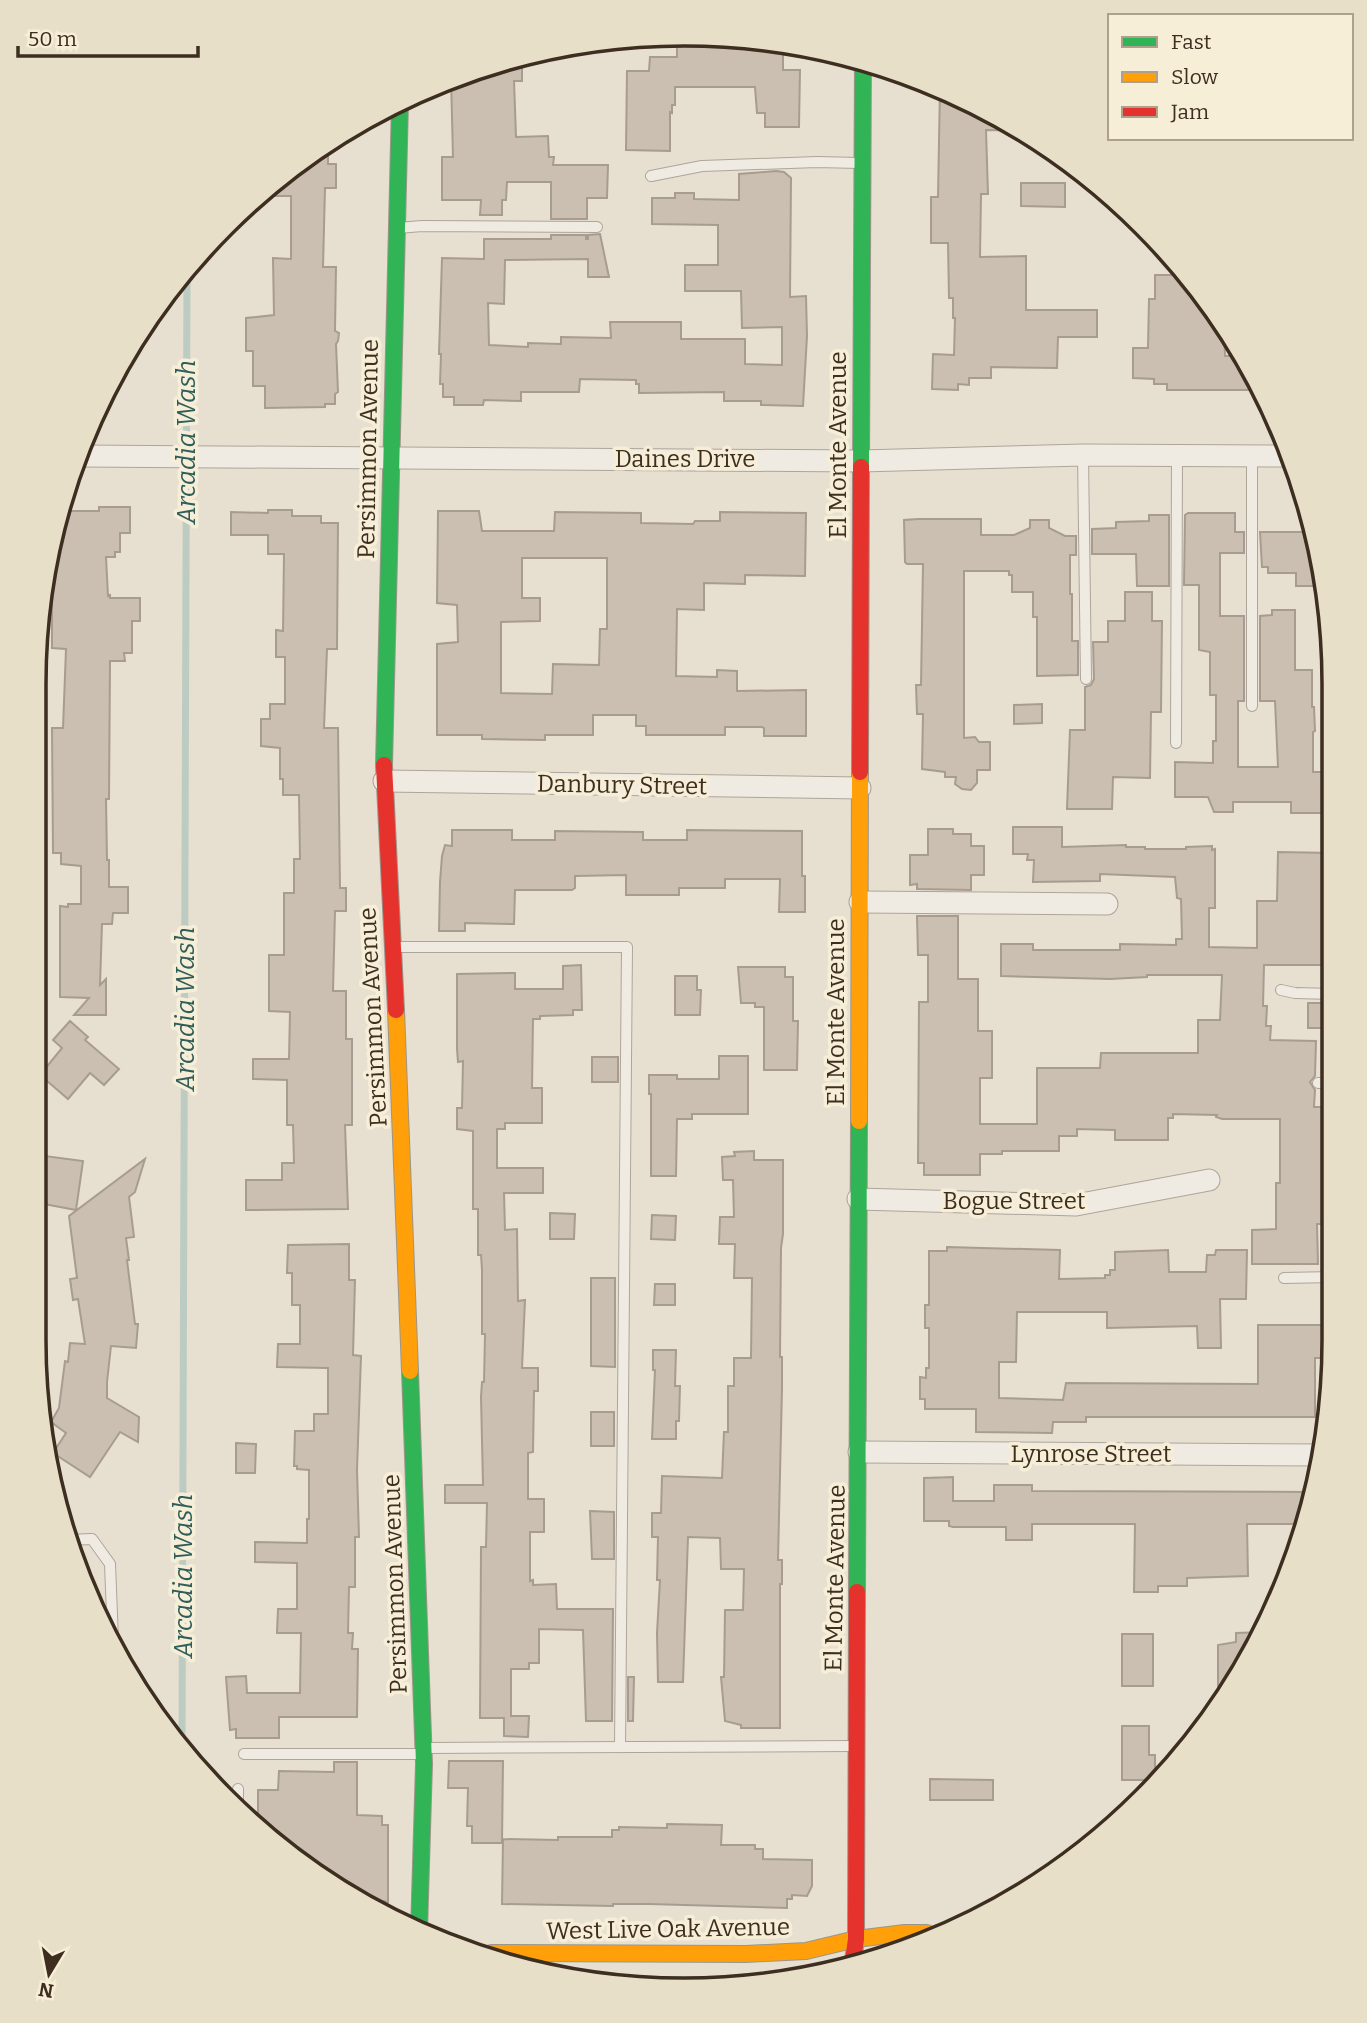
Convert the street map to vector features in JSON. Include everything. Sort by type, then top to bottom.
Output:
[{"type":"street","name":"El Monte Avenue","points":[[854,1955],[859,1452],[863,71]]},
{"type":"street","name":"Persimmon Avenue","points":[[400,112],[384,781],[421,1631],[423,1751],[419,1920]]},
{"type":"street","name":"Daines Drive","points":[[87,456],[860,461],[1083,455],[1279,456]]},
{"type":"street","name":"Danbury Street","points":[[384,781],[860,788]]},
{"type":"street","points":[[860,902],[1107,904]]},
{"type":"street","name":"Bogue Street","points":[[858,1199],[1076,1205],[1209,1180]]},
{"type":"street","name":"Lynrose Street","points":[[859,1452],[1311,1455]]},
{"type":"street","name":"West Live Oak Avenue","points":[[511,1954],[746,1954],[806,1951],[856,1939],[918,1933]]},
{"type":"lane","points":[[651,176],[702,166],[862,163]]},
{"type":"lane","points":[[396,229],[422,226],[597,227]]},
{"type":"lane","points":[[1083,455],[1086,679]]},
{"type":"lane","points":[[1177,455],[1177,743]]},
{"type":"lane","points":[[1252,455],[1252,706]]},
{"type":"lane","points":[[393,947],[627,947],[620,1747]]},
{"type":"lane","points":[[1281,990],[1322,994]]},
{"type":"lane","points":[[1284,1278],[1322,1277]]},
{"type":"lane","points":[[77,1540],[92,1539],[110,1564],[112,1624]]},
{"type":"lane","points":[[244,1754],[856,1746]]},
{"type":"lane","points":[[238,1788],[238,1796]]},
{"type":"building","points":[[677,46],[725,47],[783,54],[783,70],[800,70],[799,127],[765,127],[765,113],[757,113],[755,87],[675,87],[675,105],[672,105],[672,113],[670,112],[670,151],[626,150],[627,71],[649,71],[650,57],[677,57]]},
{"type":"building","points":[[522,66],[522,81],[514,81],[516,137],[548,136],[549,157],[554,157],[553,165],[608,165],[607,198],[587,198],[587,219],[551,219],[551,182],[507,182],[506,200],[502,200],[502,215],[480,215],[481,200],[442,200],[442,157],[453,157],[451,89]]},
{"type":"building","points":[[940,99],[1001,130],[986,130],[988,194],[981,194],[980,257],[1026,256],[1026,310],[1097,310],[1097,337],[1058,337],[1057,368],[991,367],[991,378],[969,378],[969,385],[958,384],[958,390],[932,389],[933,354],[954,355],[955,318],[953,298],[949,298],[948,243],[931,243],[931,197],[938,197]]},
{"type":"building","points":[[328,154],[328,164],[336,164],[336,188],[325,188],[323,267],[336,267],[335,331],[339,333],[336,344],[338,392],[335,394],[335,404],[325,404],[325,407],[265,408],[265,386],[253,386],[253,351],[246,351],[246,318],[274,315],[273,258],[291,259],[291,196],[272,196]]},
{"type":"building","points":[[784,172],[791,178],[790,297],[806,296],[803,406],[761,405],[761,401],[724,401],[724,392],[639,393],[636,380],[580,379],[579,392],[521,392],[521,401],[484,400],[483,405],[454,405],[454,397],[443,397],[439,354],[442,258],[484,259],[484,239],[551,239],[551,235],[586,235],[588,239],[588,235],[600,234],[609,277],[588,277],[588,259],[505,260],[504,304],[488,303],[489,345],[528,347],[528,343],[561,344],[561,337],[611,338],[610,322],[681,322],[681,339],[745,339],[745,364],[782,365],[782,327],[742,328],[741,291],[685,291],[685,265],[718,265],[718,225],[652,224],[652,198],[675,198],[675,193],[694,193],[694,199],[739,200],[739,174]]},
{"type":"building","points":[[1021,183],[1065,183],[1065,207],[1021,206]]},
{"type":"building","points":[[1155,275],[1173,275],[1214,329],[1225,347],[1225,356],[1230,356],[1250,390],[1167,390],[1167,384],[1154,384],[1154,379],[1133,378],[1133,348],[1148,348],[1149,299],[1155,299]]},
{"type":"building","points":[[99,507],[130,507],[130,533],[120,533],[120,552],[115,552],[115,557],[106,557],[108,596],[140,598],[140,621],[132,621],[132,653],[124,653],[125,661],[110,661],[107,860],[109,887],[128,887],[128,913],[113,913],[112,924],[102,924],[100,985],[106,979],[106,1015],[74,1015],[89,998],[60,997],[60,906],[81,904],[81,866],[61,864],[61,853],[53,853],[52,728],[63,728],[66,649],[52,648],[52,594],[69,511],[99,511]]},
{"type":"building","points":[[268,510],[292,510],[292,516],[321,516],[321,523],[338,523],[337,649],[327,649],[324,728],[338,728],[340,888],[346,888],[346,911],[335,911],[333,991],[346,991],[346,1039],[352,1039],[352,1125],[345,1125],[348,1209],[246,1210],[246,1180],[282,1180],[282,1163],[294,1163],[293,1125],[287,1125],[287,1080],[253,1079],[253,1059],[289,1059],[290,1012],[269,1011],[269,955],[284,955],[284,893],[294,893],[294,859],[300,859],[299,795],[283,795],[280,748],[261,746],[261,719],[270,719],[270,704],[285,704],[285,657],[276,657],[276,630],[283,631],[284,554],[268,554],[268,535],[231,535],[231,512],[268,513]]},
{"type":"building","points":[[438,511],[479,511],[482,531],[554,531],[555,512],[641,513],[641,523],[693,524],[695,521],[720,521],[720,512],[806,513],[805,576],[745,575],[745,584],[704,583],[704,610],[677,609],[676,676],[717,677],[717,670],[737,671],[737,691],[806,690],[806,736],[764,736],[762,727],[725,727],[725,735],[646,735],[646,726],[636,726],[636,715],[593,715],[593,735],[545,735],[545,740],[437,735],[437,644],[458,642],[457,605],[437,603]],"holes":[[[522,558],[607,558],[607,629],[600,629],[599,665],[553,664],[552,694],[501,693],[501,622],[540,621],[540,598],[522,598]]]},
{"type":"building","points":[[1235,513],[1235,532],[1244,532],[1244,553],[1220,553],[1220,616],[1244,616],[1244,701],[1238,701],[1238,767],[1278,767],[1275,701],[1260,701],[1260,616],[1272,615],[1272,610],[1295,610],[1295,670],[1312,670],[1315,731],[1313,772],[1322,772],[1322,813],[1291,813],[1291,802],[1233,802],[1233,812],[1214,812],[1208,797],[1175,797],[1175,762],[1213,763],[1213,741],[1216,741],[1216,695],[1210,695],[1210,652],[1199,650],[1199,585],[1184,585],[1185,515]]},
{"type":"building","points":[[1149,515],[1169,515],[1169,586],[1137,586],[1136,554],[1092,554],[1092,529],[1116,528],[1116,522],[1149,521]]},
{"type":"building","points":[[981,519],[981,535],[1014,535],[1030,528],[1030,520],[1049,520],[1049,528],[1065,536],[1076,536],[1076,555],[1070,555],[1070,594],[1072,641],[1078,641],[1078,675],[1037,676],[1037,617],[1033,617],[1033,592],[1012,592],[1012,575],[1009,575],[1009,571],[964,571],[964,738],[975,737],[979,742],[990,742],[990,770],[977,770],[977,783],[971,790],[962,789],[955,784],[956,777],[945,777],[945,772],[922,769],[923,714],[917,714],[916,685],[921,685],[923,564],[905,562],[904,520]]},
{"type":"building","points":[[1260,532],[1303,532],[1314,586],[1296,586],[1296,573],[1268,573],[1268,567],[1262,567]]},
{"type":"building","points":[[1125,592],[1152,592],[1152,621],[1162,621],[1161,712],[1151,712],[1150,778],[1113,777],[1112,809],[1067,809],[1070,730],[1085,730],[1085,687],[1091,685],[1094,679],[1093,642],[1108,642],[1108,621],[1125,621]]},
{"type":"building","points":[[1042,704],[1042,723],[1014,724],[1014,705]]},
{"type":"building","points":[[1013,827],[1062,827],[1062,847],[1126,845],[1145,849],[1186,849],[1212,846],[1212,850],[1215,849],[1215,908],[1209,908],[1209,947],[1257,948],[1257,901],[1277,901],[1278,852],[1322,853],[1322,965],[1264,965],[1263,1006],[1267,1006],[1266,1026],[1271,1026],[1270,1040],[1316,1041],[1315,1076],[1310,1082],[1315,1090],[1314,1107],[1322,1107],[1322,1224],[1317,1224],[1318,1264],[1252,1264],[1252,1230],[1276,1229],[1276,1183],[1280,1183],[1280,1119],[1222,1119],[1216,1117],[1217,1115],[1173,1114],[1173,1118],[1168,1118],[1168,1140],[1115,1140],[1115,1130],[1077,1129],[1077,1136],[1059,1136],[1059,1151],[1002,1151],[1002,1154],[980,1154],[980,1175],[924,1175],[924,1163],[918,1163],[919,1002],[928,1002],[928,955],[918,955],[917,916],[958,916],[958,979],[978,979],[978,1031],[992,1031],[992,1078],[980,1078],[980,1124],[1037,1124],[1037,1068],[1100,1068],[1101,1053],[1198,1053],[1198,1020],[1220,1020],[1222,975],[1147,975],[1110,979],[1001,976],[1001,944],[1033,944],[1033,950],[1120,950],[1120,944],[1176,945],[1176,939],[1182,939],[1181,899],[1177,898],[1175,877],[1100,874],[1100,881],[1033,882],[1034,860],[1027,860],[1028,854],[1013,854]]},
{"type":"building","points":[[928,829],[953,829],[953,834],[971,834],[971,846],[984,846],[984,875],[971,875],[971,890],[917,889],[917,884],[910,885],[910,855],[928,855]]},
{"type":"building","points":[[452,830],[512,830],[512,840],[555,840],[555,831],[643,832],[643,840],[687,840],[687,830],[802,831],[805,912],[779,912],[780,879],[725,879],[725,888],[679,888],[679,895],[626,895],[626,875],[575,876],[575,888],[572,890],[515,890],[514,924],[465,923],[465,931],[439,931],[442,856],[445,845],[452,846]]},
{"type":"building","points":[[581,965],[582,1010],[573,1010],[573,1015],[540,1016],[540,1019],[533,1019],[532,1088],[542,1088],[542,1123],[505,1123],[505,1129],[497,1129],[497,1168],[543,1168],[543,1193],[504,1193],[505,1230],[517,1229],[518,1301],[525,1300],[522,1368],[538,1368],[538,1391],[534,1391],[533,1452],[528,1453],[528,1499],[544,1499],[544,1532],[530,1532],[530,1581],[533,1580],[533,1585],[556,1584],[557,1609],[613,1609],[612,1721],[586,1721],[583,1630],[539,1629],[539,1663],[529,1663],[529,1669],[511,1669],[511,1716],[529,1716],[528,1737],[504,1736],[504,1718],[480,1718],[481,1547],[486,1547],[487,1503],[445,1503],[445,1485],[483,1485],[481,1397],[485,1334],[482,1334],[482,1270],[481,1255],[478,1255],[478,1209],[473,1209],[473,1131],[457,1129],[457,1108],[462,1108],[463,1061],[458,1062],[457,1049],[457,974],[515,973],[515,989],[563,989],[563,966]]},
{"type":"building","points":[[738,967],[785,967],[785,977],[793,977],[793,1021],[798,1021],[797,1070],[764,1070],[764,1007],[755,1007],[755,1003],[741,1003]]},
{"type":"building","points":[[675,976],[697,976],[697,990],[701,990],[700,1015],[675,1015]]},
{"type":"building","points":[[1308,1003],[1322,1003],[1322,1028],[1308,1028]]},
{"type":"building","points":[[70,1021],[88,1037],[85,1040],[119,1069],[104,1085],[90,1073],[68,1099],[46,1080],[46,1068],[62,1048],[53,1040]]},
{"type":"building","points":[[719,1056],[748,1056],[748,1114],[692,1114],[692,1119],[677,1119],[676,1176],[651,1176],[649,1075],[677,1075],[677,1079],[719,1079]]},
{"type":"building","points":[[592,1057],[618,1057],[618,1082],[592,1082]]},
{"type":"building","points":[[754,1151],[754,1160],[783,1160],[778,1560],[782,1560],[780,1728],[741,1728],[741,1725],[725,1721],[721,1677],[724,1677],[725,1610],[743,1610],[744,1569],[721,1569],[720,1538],[688,1537],[683,1682],[658,1682],[660,1580],[657,1580],[658,1537],[652,1537],[652,1513],[661,1513],[662,1476],[722,1478],[724,1432],[728,1432],[728,1386],[734,1386],[734,1358],[751,1358],[752,1278],[734,1278],[735,1244],[719,1244],[720,1217],[734,1217],[733,1180],[723,1180],[722,1157],[735,1156],[734,1152]]},
{"type":"building","points":[[46,1156],[83,1161],[76,1210],[46,1204]]},
{"type":"building","points":[[145,1159],[135,1192],[129,1197],[134,1237],[126,1238],[135,1324],[138,1324],[136,1348],[111,1346],[107,1382],[107,1398],[139,1417],[138,1442],[120,1432],[90,1477],[57,1455],[55,1449],[66,1433],[51,1422],[59,1408],[70,1343],[85,1344],[78,1299],[73,1300],[70,1279],[77,1278],[69,1216]]},
{"type":"building","points":[[550,1213],[575,1214],[574,1239],[550,1239]]},
{"type":"building","points":[[652,1215],[676,1216],[675,1240],[651,1239]]},
{"type":"building","points":[[349,1244],[349,1280],[355,1280],[353,1355],[361,1356],[357,1470],[359,1537],[355,1537],[355,1587],[349,1587],[348,1633],[353,1633],[352,1649],[358,1649],[357,1717],[279,1717],[279,1738],[236,1738],[236,1729],[230,1730],[226,1677],[246,1676],[247,1693],[300,1693],[301,1633],[277,1633],[278,1609],[297,1609],[297,1563],[255,1562],[255,1542],[307,1543],[309,1470],[297,1469],[297,1466],[294,1466],[295,1431],[314,1431],[314,1414],[328,1414],[328,1368],[277,1367],[278,1344],[300,1344],[300,1305],[292,1305],[292,1273],[287,1273],[288,1245]]},
{"type":"building","points":[[947,1247],[1060,1250],[1059,1279],[1105,1278],[1105,1275],[1110,1275],[1110,1270],[1115,1270],[1115,1252],[1168,1250],[1169,1272],[1206,1272],[1207,1255],[1215,1255],[1216,1250],[1247,1250],[1246,1299],[1220,1299],[1221,1348],[1198,1348],[1197,1326],[1107,1328],[1107,1312],[1017,1312],[1016,1362],[999,1362],[999,1398],[1063,1400],[1066,1383],[1258,1384],[1258,1325],[1322,1325],[1321,1358],[1315,1358],[1315,1417],[1086,1417],[1086,1422],[1053,1422],[1052,1433],[976,1432],[976,1409],[925,1409],[925,1399],[920,1399],[920,1377],[926,1378],[926,1368],[929,1368],[929,1328],[925,1328],[925,1305],[929,1305],[929,1251],[947,1251]]},
{"type":"building","points":[[591,1278],[615,1278],[615,1367],[591,1366]]},
{"type":"building","points":[[655,1284],[675,1284],[675,1305],[654,1305]]},
{"type":"building","points":[[653,1350],[676,1350],[675,1386],[680,1386],[676,1439],[652,1439],[655,1370]]},
{"type":"building","points":[[591,1412],[614,1412],[614,1446],[591,1446]]},
{"type":"building","points":[[236,1443],[256,1444],[255,1473],[236,1473]]},
{"type":"building","points":[[953,1477],[953,1501],[994,1501],[994,1485],[1032,1485],[1032,1491],[1303,1492],[1294,1524],[1247,1524],[1248,1576],[1187,1578],[1187,1586],[1158,1586],[1158,1592],[1134,1592],[1135,1524],[1032,1524],[1032,1540],[1006,1540],[1006,1527],[953,1527],[949,1526],[949,1521],[924,1521],[924,1478]]},
{"type":"building","points":[[590,1511],[614,1512],[614,1559],[592,1559]]},
{"type":"building","points":[[1250,1632],[1218,1687],[1218,1645],[1236,1642],[1236,1633]]},
{"type":"building","points":[[1122,1634],[1153,1634],[1153,1686],[1122,1686]]},
{"type":"building","points":[[628,1677],[634,1677],[633,1721],[628,1721]]},
{"type":"building","points":[[1122,1726],[1149,1726],[1149,1755],[1155,1755],[1155,1769],[1145,1780],[1122,1780]]},
{"type":"building","points":[[449,1761],[503,1761],[502,1843],[472,1843],[472,1826],[467,1826],[468,1788],[448,1788]]},
{"type":"building","points":[[334,1762],[357,1762],[357,1815],[382,1816],[382,1825],[388,1825],[388,1902],[383,1902],[364,1892],[329,1870],[258,1814],[258,1790],[278,1790],[279,1771],[334,1772]]},
{"type":"building","points":[[930,1779],[993,1780],[993,1800],[930,1800]]},
{"type":"building","points":[[667,1824],[722,1825],[721,1845],[755,1845],[755,1849],[763,1849],[763,1859],[812,1860],[812,1886],[807,1896],[792,1895],[792,1899],[787,1899],[787,1908],[502,1904],[503,1839],[612,1837],[612,1830],[619,1830],[619,1827],[667,1828]]},
{"type":"waterway","name":"Arcadia Wash","points":[[182,1734],[187,283]]},
{"type":"traffic: fast","points":[[861,467],[863,71]]},
{"type":"traffic: fast","points":[[384,765],[400,112]]},
{"type":"traffic: fast","points":[[857,1592],[859,1121]]},
{"type":"traffic: fast","points":[[410,1371],[424,1764],[419,1920]]},
{"type":"traffic: slow","points":[[859,1121],[860,772]]},
{"type":"traffic: slow","points":[[396,1010],[410,1371]]},
{"type":"traffic: slow","points":[[508,1953],[746,1954],[806,1951],[856,1939],[918,1933]]},
{"type":"traffic: jam","points":[[860,772],[861,467]]},
{"type":"traffic: jam","points":[[384,765],[396,1010]]},
{"type":"traffic: jam","points":[[854,1955],[857,1592]]}]
